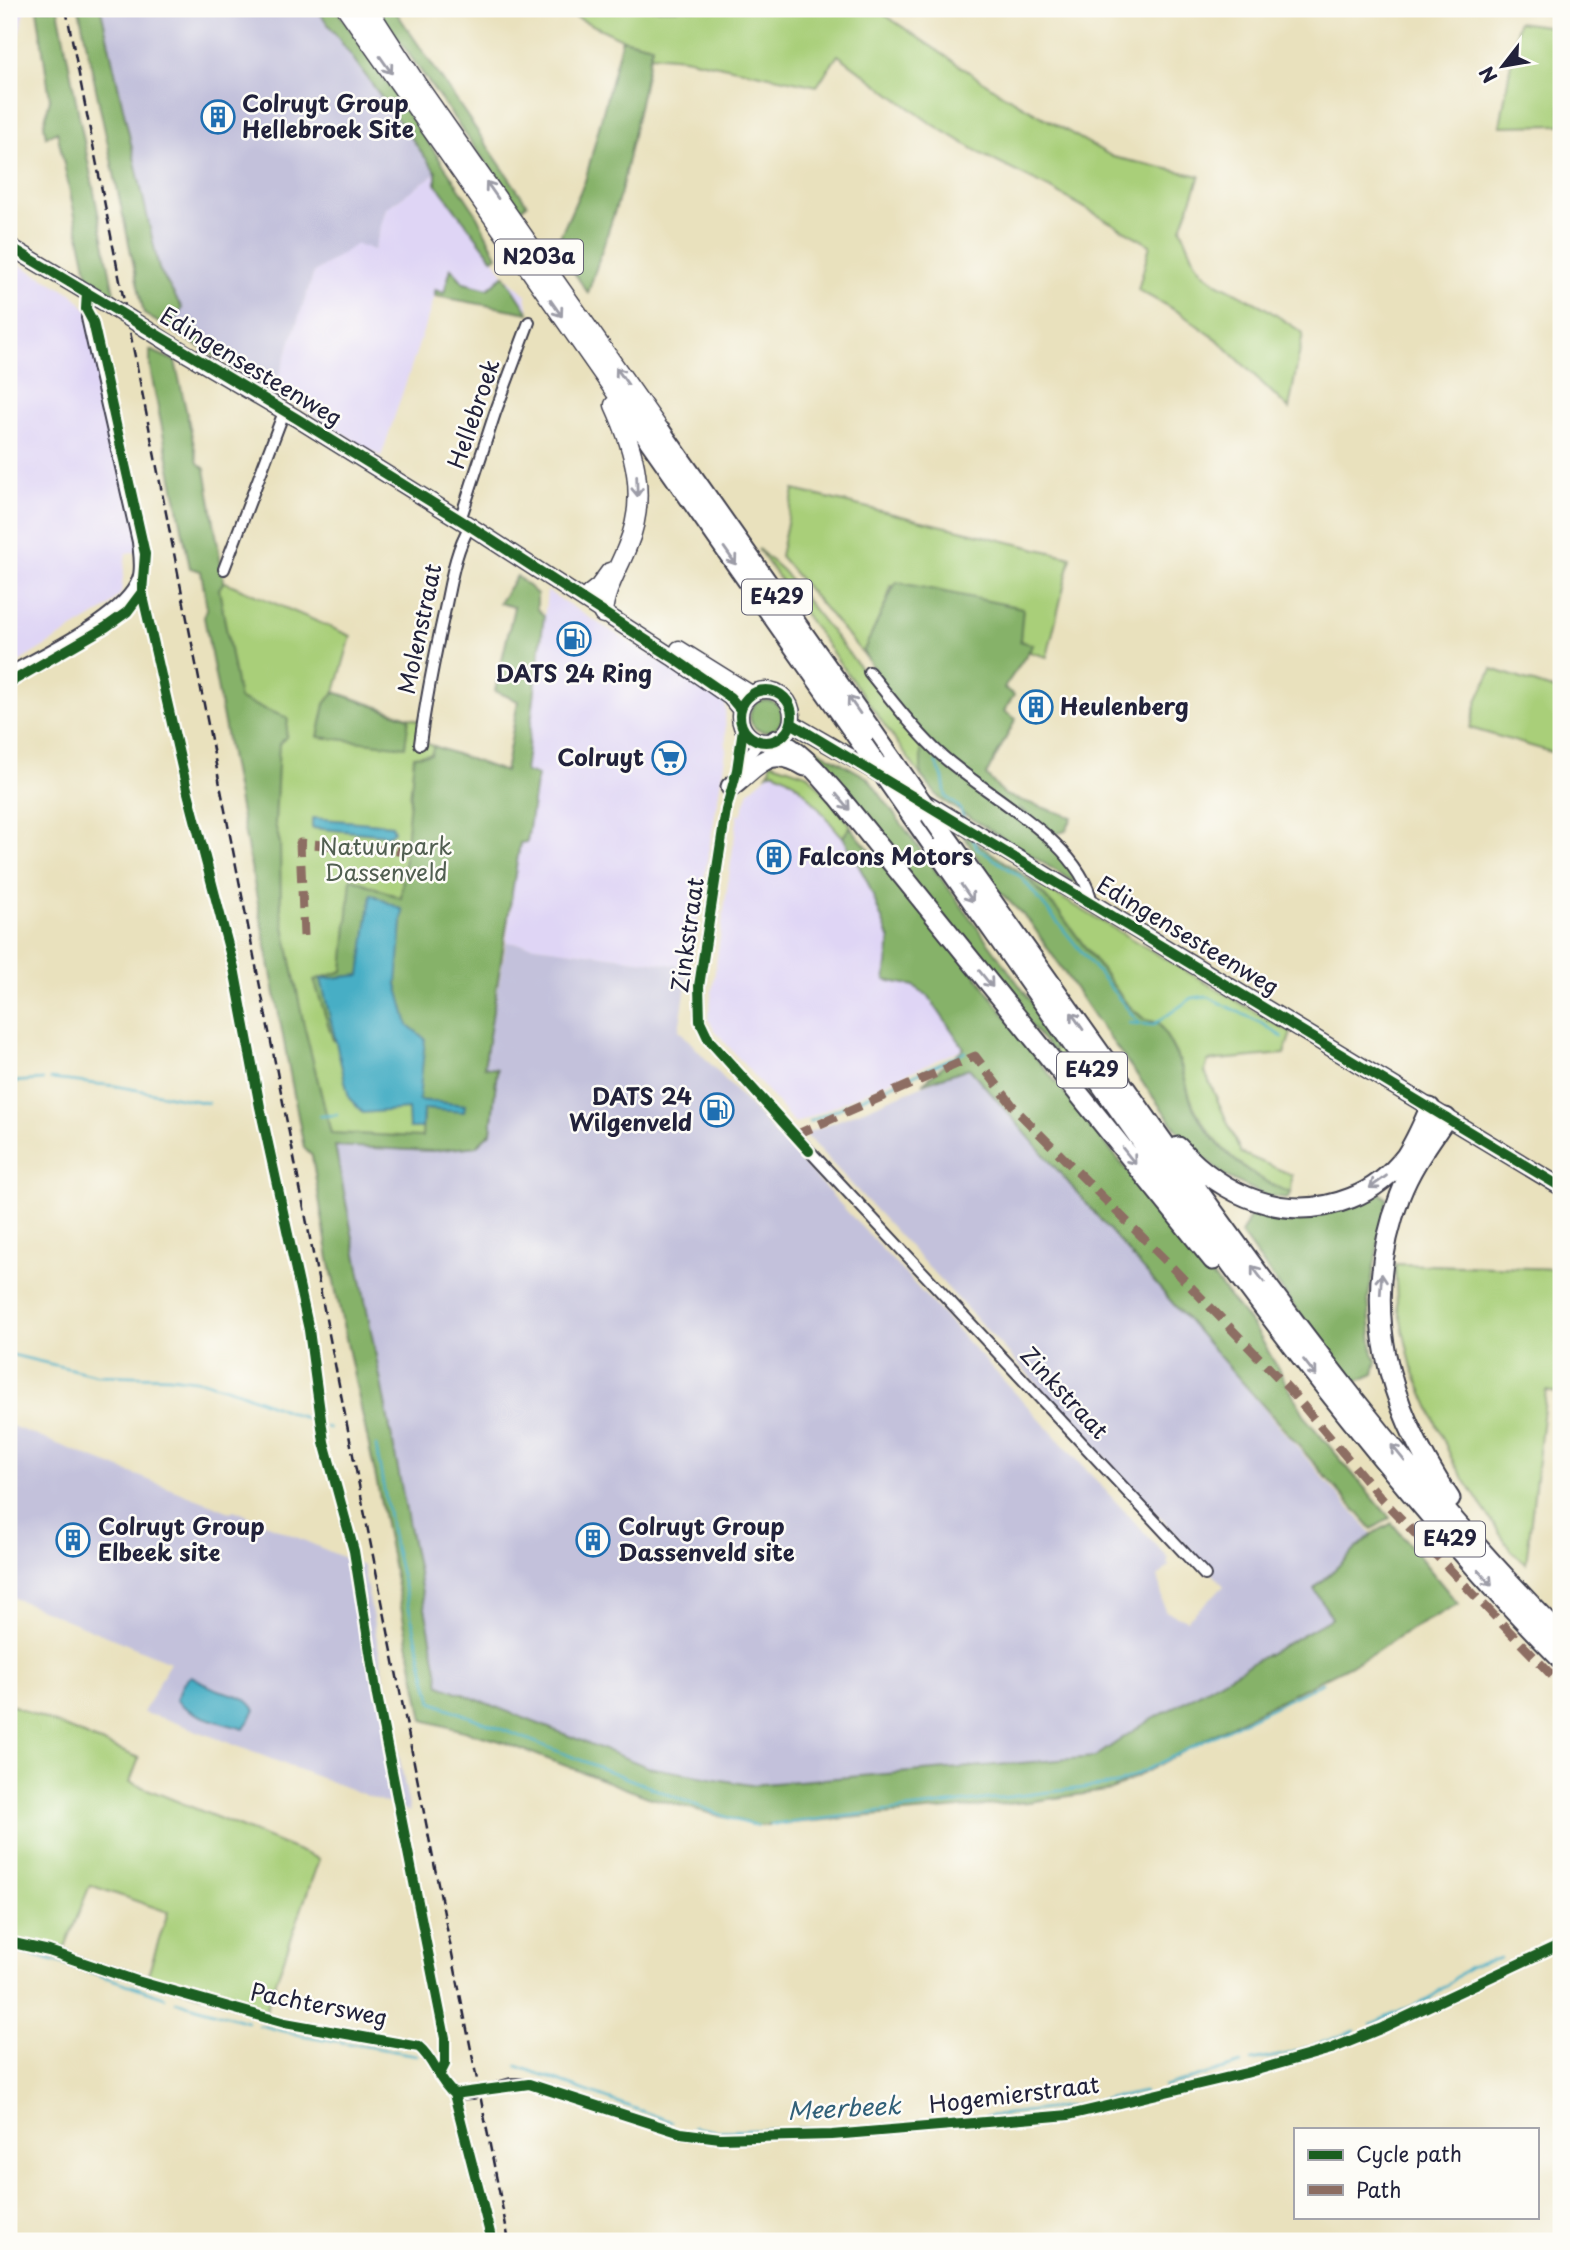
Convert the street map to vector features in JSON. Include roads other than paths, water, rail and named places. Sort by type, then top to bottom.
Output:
[{"type":"highway","name":"N203a","points":[[347,9],[602,372],[655,436]]},
{"type":"highway","name":"N203a","points":[[368,9],[655,436]]},
{"type":"highway","points":[[599,603],[599,587],[629,543],[636,517],[636,471],[632,448],[602,372]]},
{"type":"highway","name":"E429","points":[[655,436],[913,817],[1132,1127],[1274,1322],[1399,1480],[1561,1659]]},
{"type":"highway","name":"E429","points":[[655,436],[893,761],[1231,1237],[1318,1353],[1410,1468],[1561,1636]]},
{"type":"highway","points":[[768,741],[801,755],[839,797],[1254,1311],[1274,1322]]},
{"type":"highway","points":[[734,779],[745,777],[753,766],[783,756],[818,775]]},
{"type":"highway","points":[[1145,1116],[1211,1179],[1266,1205],[1292,1209],[1339,1203],[1375,1185],[1405,1156],[1438,1113]]},
{"type":"highway","points":[[1438,1113],[1401,1194],[1390,1227],[1383,1258],[1381,1316],[1385,1352],[1400,1407],[1414,1440],[1459,1511],[1474,1542]]},
{"type":"main road","name":"Edingensesteenweg","points":[[9,246],[751,694]]},
{"type":"main road","name":"Edingensesteenweg","points":[[465,523],[486,532],[599,603],[730,698],[740,709]]},
{"type":"main road","points":[[766,689],[781,694],[791,707],[788,730],[768,741],[752,738],[743,729],[740,709],[751,694],[766,689]]},
{"type":"main road","name":"Edingensesteenweg","points":[[791,723],[1561,1187]]},
{"type":"street","points":[[9,673],[111,613],[128,595],[139,577],[138,542],[87,318],[93,296]]},
{"type":"street","name":"Hellebroek","points":[[465,523],[495,413],[529,322]]},
{"type":"street","points":[[224,569],[285,412]]},
{"type":"street","name":"Molenstraat","points":[[420,744],[429,679],[465,523]]},
{"type":"street","name":"Edingensesteenweg","points":[[869,672],[923,738],[941,755],[1046,834],[1080,872],[1090,892],[1092,903]]},
{"type":"street","name":"Zinkstraat","points":[[743,729],[699,986],[699,1021],[709,1040],[1205,1575]]},
{"type":"street","name":"Zinkstraat","points":[[734,779],[768,741]]},
{"type":"street","name":"Pachtersweg","points":[[9,1942],[49,1951],[137,1981],[285,2023],[419,2047],[443,2083],[454,2094],[492,2241]]},
{"type":"street","name":"Hogemierstraat","points":[[493,2089],[520,2083],[529,2084],[681,2133],[720,2138],[832,2135],[1069,2115],[1246,2073],[1331,2049],[1380,2029],[1561,1944]]},
{"type":"street","points":[[454,2094],[473,2093]]},
{"type":"water","points":[[312,818],[392,825],[394,832],[387,835],[312,828]]},
{"type":"water","points":[[371,894],[403,910],[397,984],[408,1025],[425,1039],[419,1100],[465,1105],[464,1112],[423,1109],[422,1128],[409,1128],[408,1109],[363,1113],[349,1098],[321,979],[360,975]]},
{"type":"water","points":[[191,1676],[213,1688],[243,1698],[251,1705],[255,1710],[244,1729],[199,1715],[176,1700],[183,1683]]},
{"type":"waterway","points":[[936,763],[943,778],[946,797],[959,807],[963,817]]},
{"type":"waterway","points":[[973,839],[977,848],[1021,877],[1139,1023]]},
{"type":"waterway","points":[[1129,1023],[1153,1025],[1192,998],[1206,996],[1263,1024],[1282,1037]]},
{"type":"waterway","points":[[809,1122],[965,1052]]},
{"type":"waterway","points":[[50,1079],[116,1086],[208,1103]]},
{"type":"waterway","points":[[9,1082],[43,1080]]},
{"type":"waterway","points":[[320,1116],[337,1115]]},
{"type":"waterway","points":[[9,1354],[96,1375],[170,1377],[203,1381],[239,1392],[317,1423]]},
{"type":"waterway","points":[[376,1446],[395,1550],[432,1702],[734,1820],[758,1826]]},
{"type":"waterway","points":[[771,1825],[1117,1784],[1322,1683]]},
{"type":"waterway","name":"Meerbeek","points":[[9,1949],[72,1966],[165,1997]]},
{"type":"waterway","name":"Meerbeek","points":[[1371,2024],[1429,1999],[1469,1967],[1500,1958]]},
{"type":"waterway","name":"Meerbeek","points":[[176,2001],[247,2022]]},
{"type":"waterway","name":"Meerbeek","points":[[259,2025],[300,2035],[417,2055]]},
{"type":"waterway","name":"Meerbeek","points":[[1252,2061],[1288,2054],[1355,2031]]},
{"type":"waterway","name":"Meerbeek","points":[[1164,2087],[1241,2064]]},
{"type":"waterway","name":"Meerbeek","points":[[517,2066],[672,2122]]},
{"type":"waterway","name":"Meerbeek","points":[[974,2118],[1072,2106],[1144,2092]]},
{"type":"waterway","name":"Meerbeek","points":[[694,2127],[716,2131],[866,2127]]},
{"type":"tunnel","points":[[473,2093],[493,2089]]},
{"type":"railway","points":[[66,9],[509,2241]]},
{"type":"place","name":"Colruyt Group Hellebroek Site","points":[[218,117]]},
{"type":"place","name":"DATS 24 Ring","points":[[574,639]]},
{"type":"place","name":"Heulenberg","points":[[1036,707]]},
{"type":"place","name":"Colruyt","points":[[669,758]]},
{"type":"place","name":"Falcons Motors","points":[[774,857]]},
{"type":"place","name":"DATS 24 Wilgenveld","points":[[717,1110]]},
{"type":"place","name":"Colruyt Group Elbeek site","points":[[73,1540]]},
{"type":"place","name":"Colruyt Group Dassenveld site","points":[[593,1540]]},
{"type":"park label","name":"Natuurpark Dassenveld","points":[[386,860]]}]
